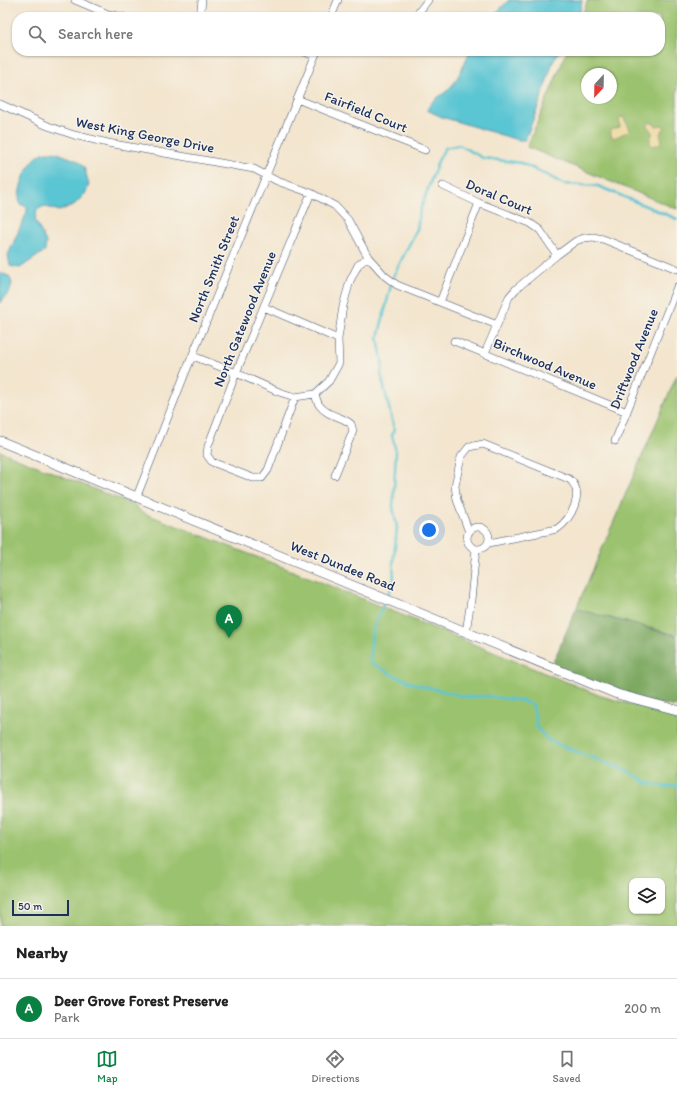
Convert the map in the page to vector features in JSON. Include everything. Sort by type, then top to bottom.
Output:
[{"type":"main road","name":"West Dundee Road","points":[[0,441],[617,694],[677,710]]},
{"type":"street","points":[[75,0],[103,12]]},
{"type":"street","points":[[201,12],[202,0]]},
{"type":"street","points":[[333,12],[338,0]]},
{"type":"street","points":[[419,12],[428,0]]},
{"type":"street","name":"North Smith Street","points":[[137,496],[192,356],[315,56]]},
{"type":"street","name":"Fairfield Court","points":[[297,99],[425,150]]},
{"type":"street","name":"West King George Drive","points":[[0,104],[48,126],[87,139],[254,169],[266,176],[310,193],[335,206],[348,220],[368,257],[385,276],[397,285],[497,325]]},
{"type":"street","name":"Doral Court","points":[[442,186],[479,203],[530,222],[540,230],[557,255]]},
{"type":"street","name":"North Gatewood Avenue","points":[[295,397],[268,470],[262,478],[253,478],[212,462],[207,455],[208,446],[236,373],[310,193]]},
{"type":"street","points":[[440,302],[479,203]]},
{"type":"street","points":[[486,353],[510,297],[516,289],[576,241],[593,236],[677,269]]},
{"type":"street","points":[[192,356],[279,392],[295,397],[315,394],[329,381],[339,363],[338,339],[343,306],[350,281],[358,265],[368,257]]},
{"type":"street","name":"Driftwood Avenue","points":[[615,441],[677,287]]},
{"type":"street","points":[[264,307],[338,339]]},
{"type":"street","name":"Birchwood Avenue","points":[[454,341],[627,412]]},
{"type":"street","points":[[315,394],[320,406],[328,413],[346,419],[351,424],[352,432],[335,475]]},
{"type":"street","points":[[469,532],[457,500],[455,486],[461,457],[469,447],[483,444],[569,479],[575,483],[578,493],[577,500],[564,524],[557,529],[489,543],[484,548],[476,549],[470,546],[467,536],[474,528],[478,527],[485,529],[489,535],[489,543]]},
{"type":"street","points":[[466,632],[476,549]]},
{"type":"green space","points":[[588,0],[677,0],[677,209],[527,147],[565,56],[665,56],[665,12],[583,12]]},
{"type":"green space","points":[[677,375],[677,635],[576,609]]},
{"type":"green space","points":[[0,451],[136,506],[141,512],[316,580],[601,696],[677,717],[677,926],[0,926]]},
{"type":"green space","points":[[576,609],[677,636],[677,707],[648,702],[551,667]]},
{"type":"sand","points":[[623,117],[630,129],[614,138],[610,133],[611,130],[620,127],[619,120]]},
{"type":"sand","points":[[650,122],[657,126],[662,125],[665,127],[660,134],[662,140],[660,144],[653,146],[650,143],[652,132],[647,126]]},
{"type":"water","points":[[509,0],[582,0],[580,12],[497,12]]},
{"type":"water","points":[[468,56],[556,56],[552,64],[540,102],[525,140],[518,140],[442,117],[427,110],[434,101],[452,86]]},
{"type":"water","points":[[43,153],[58,153],[78,161],[84,167],[89,184],[86,193],[74,205],[59,211],[44,206],[37,210],[35,220],[46,242],[45,251],[20,268],[10,266],[8,255],[27,212],[27,207],[20,204],[19,198],[21,184],[28,169],[36,158]]},
{"type":"water","points":[[0,273],[9,276],[12,283],[10,291],[0,303]]},
{"type":"waterway","points":[[387,597],[394,581],[393,564],[397,528],[393,507],[396,452],[392,435],[394,429],[381,374],[383,366],[378,338],[393,277],[417,229],[420,211],[438,161],[445,148],[459,145],[483,158],[521,163],[563,184],[598,186],[677,219]]},
{"type":"waterway","points":[[385,601],[372,631],[370,662],[393,675],[415,684],[466,697],[486,696],[523,701],[533,705],[537,728],[548,740],[628,771],[647,783],[666,787],[677,785]]},
{"type":"place","name":"Deer Grove Forest Preserve","points":[[229,638]]}]
